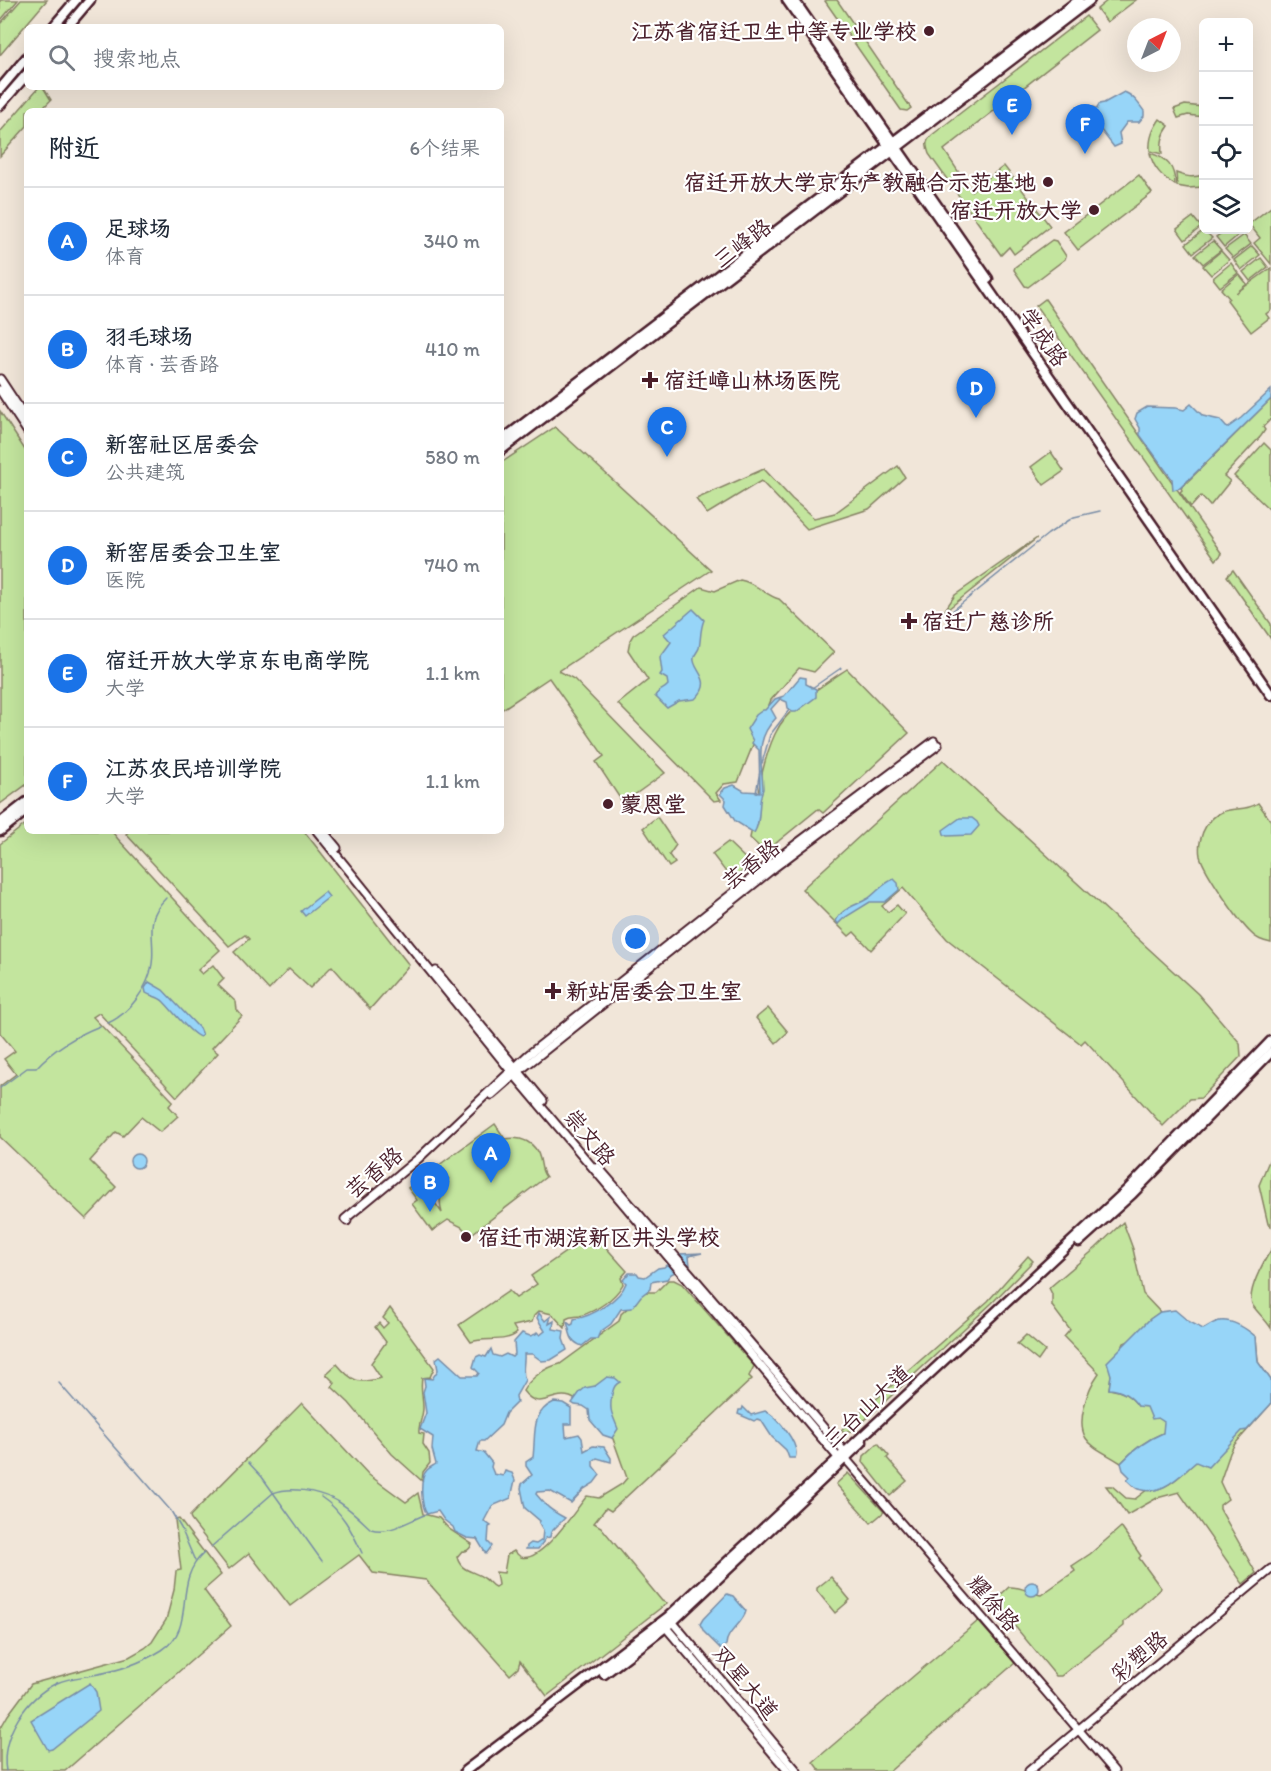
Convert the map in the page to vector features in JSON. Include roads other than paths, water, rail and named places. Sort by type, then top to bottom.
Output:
[{"type":"main road","points":[[56,24],[76,0]]},
{"type":"main road","points":[[70,24],[90,0]]},
{"type":"main road","name":"学成路","points":[[787,0],[893,146],[1271,685]]},
{"type":"main road","name":"学成路","points":[[794,0],[1271,695]]},
{"type":"main road","name":"三峰路","points":[[504,448],[1079,0]]},
{"type":"main road","name":"三峰路","points":[[504,439],[1090,0]]},
{"type":"main road","points":[[0,89],[24,61]]},
{"type":"main road","points":[[0,105],[24,77]]},
{"type":"main road","points":[[0,822],[24,804]]},
{"type":"main road","points":[[0,831],[24,812]]},
{"type":"main road","name":"三台山大道","points":[[474,1771],[667,1622],[1127,1190],[1271,1041]]},
{"type":"main road","name":"三台山大道","points":[[843,1456],[1132,1194],[1271,1052]]},
{"type":"main road","name":"三台山大道","points":[[465,1771],[667,1622]]},
{"type":"street","points":[[0,379],[24,415]]},
{"type":"street","points":[[0,390],[24,426]]},
{"type":"street","name":"芸香路","points":[[515,1071],[405,1173],[347,1221],[345,1219],[419,1158],[515,1071],[936,743]]},
{"type":"street","name":"崇文路","points":[[319,834],[515,1071],[843,1456]]},
{"type":"street","name":"崇文路","points":[[325,834],[515,1071]]},
{"type":"street","name":"耀徐路","points":[[843,1456],[1114,1771]]},
{"type":"street","name":"彩塑路","points":[[1029,1771],[1271,1569]]},
{"type":"street","name":"双星大道","points":[[667,1622],[788,1771]]},
{"type":"street","name":"双星大道","points":[[667,1622],[797,1771]]},
{"type":"water","points":[[1124,92],[1138,103],[1144,111],[1144,116],[1139,122],[1127,122],[1119,133],[1121,144],[1114,147],[1093,120],[1091,111],[1093,107],[1097,109],[1099,104]]},
{"type":"water","points":[[1271,390],[1271,399],[1180,488],[1173,490],[1172,479],[1140,435],[1140,428],[1135,419],[1137,413],[1147,407],[1184,410],[1191,404],[1203,416],[1220,420],[1227,428]]},
{"type":"water","points":[[693,609],[704,620],[699,648],[694,657],[703,686],[695,699],[679,701],[667,708],[655,696],[668,685],[667,679],[660,675],[662,672],[660,657],[671,642],[664,634]]},
{"type":"water","points":[[800,677],[806,678],[806,684],[816,689],[816,697],[796,712],[792,712],[787,702],[780,699],[771,709],[776,718],[769,726],[762,742],[763,789],[758,823],[754,833],[735,821],[725,805],[726,800],[720,794],[725,788],[734,785],[744,791],[760,792],[759,750],[752,743],[747,729],[756,715],[765,710],[775,699],[784,696]]},
{"type":"water","points":[[960,818],[972,818],[979,826],[971,835],[947,836],[944,834],[943,830]]},
{"type":"water","points":[[894,879],[898,883],[899,890],[885,902],[870,902],[838,924],[836,921],[845,910],[867,899]]},
{"type":"water","points":[[325,892],[329,897],[305,916],[301,911]]},
{"type":"water","points":[[149,982],[163,990],[199,1028],[202,1035],[200,1037],[186,1027],[162,1000],[146,993],[145,988]]},
{"type":"water","points":[[137,1154],[142,1156],[144,1161],[142,1166],[137,1168],[132,1166],[130,1161],[132,1156]]},
{"type":"water","points":[[702,1253],[689,1256],[690,1265],[671,1274],[667,1279],[651,1282],[650,1289],[632,1308],[621,1309],[611,1324],[600,1332],[597,1339],[591,1339],[582,1346],[573,1339],[567,1322],[573,1324],[574,1319],[596,1311],[618,1296],[626,1283],[623,1280],[629,1273],[637,1273],[645,1277],[658,1268],[664,1267],[679,1254]]},
{"type":"water","points":[[1175,1310],[1188,1321],[1203,1329],[1214,1323],[1227,1321],[1243,1327],[1256,1337],[1258,1362],[1271,1380],[1271,1404],[1208,1467],[1196,1462],[1170,1483],[1147,1491],[1137,1488],[1127,1480],[1130,1477],[1123,1470],[1121,1463],[1140,1446],[1163,1433],[1164,1422],[1158,1418],[1152,1419],[1147,1407],[1138,1406],[1126,1394],[1109,1389],[1111,1375],[1107,1362],[1150,1319],[1160,1312]]},
{"type":"water","points":[[539,1313],[545,1321],[551,1316],[549,1324],[554,1321],[553,1329],[564,1331],[563,1339],[567,1350],[551,1360],[542,1361],[532,1354],[524,1354],[525,1380],[516,1396],[517,1402],[506,1413],[501,1425],[484,1441],[480,1441],[477,1451],[484,1453],[492,1463],[494,1474],[503,1476],[505,1471],[512,1473],[515,1480],[511,1498],[492,1506],[484,1521],[491,1526],[488,1542],[492,1546],[486,1554],[477,1539],[467,1538],[455,1532],[438,1511],[427,1514],[423,1505],[424,1474],[436,1464],[432,1449],[433,1437],[420,1429],[426,1413],[424,1378],[432,1379],[438,1370],[436,1359],[440,1356],[462,1376],[477,1376],[479,1373],[473,1367],[476,1357],[480,1355],[486,1357],[491,1349],[493,1355],[500,1357],[506,1354],[512,1357],[515,1354],[514,1342],[522,1333],[530,1336],[537,1332],[540,1335],[545,1331],[537,1318]]},
{"type":"water","points":[[607,1377],[615,1378],[620,1382],[615,1386],[612,1394],[611,1409],[618,1429],[612,1438],[603,1435],[590,1420],[589,1410],[572,1403],[585,1388],[595,1386]]},
{"type":"water","points":[[554,1402],[563,1403],[571,1408],[571,1424],[565,1424],[566,1437],[579,1434],[584,1451],[593,1446],[604,1447],[611,1462],[597,1458],[593,1461],[593,1466],[600,1475],[571,1503],[550,1491],[537,1492],[536,1494],[546,1505],[565,1518],[538,1549],[526,1549],[531,1543],[536,1544],[542,1540],[543,1530],[540,1521],[525,1508],[521,1488],[522,1484],[532,1475],[526,1462],[533,1457],[538,1418],[546,1407]]},
{"type":"water","points":[[743,1407],[751,1415],[765,1411],[776,1419],[795,1446],[795,1458],[789,1458],[786,1450],[772,1437],[761,1420],[754,1421],[738,1414]]},
{"type":"water","points":[[1032,1582],[1037,1584],[1039,1589],[1037,1594],[1032,1596],[1027,1594],[1025,1589],[1027,1584]]},
{"type":"water","points":[[727,1594],[733,1596],[746,1611],[729,1636],[726,1645],[721,1649],[704,1632],[700,1624]]},
{"type":"water","points":[[90,1683],[96,1692],[99,1711],[48,1750],[31,1720]]},
{"type":"waterway","points":[[946,616],[1048,534],[1074,517],[1100,511]]},
{"type":"waterway","points":[[812,688],[841,668]]},
{"type":"waterway","points":[[762,763],[770,735],[789,710]]},
{"type":"waterway","points":[[756,793],[760,771]]},
{"type":"waterway","points":[[108,1023],[116,1019],[137,999],[147,982],[152,964],[153,922],[159,906],[166,898]]},
{"type":"waterway","points":[[0,1088],[27,1068],[36,1068],[65,1044],[100,1026]]},
{"type":"waterway","points":[[59,1383],[171,1511],[195,1561]]},
{"type":"waterway","points":[[248,1462],[262,1477],[322,1561]]},
{"type":"waterway","points":[[211,1547],[273,1493],[280,1491],[303,1490],[326,1496],[353,1512],[371,1529],[385,1530],[427,1514]]},
{"type":"waterway","points":[[321,1497],[341,1515],[362,1553]]},
{"type":"waterway","points":[[6,1771],[7,1744],[12,1731],[26,1708],[46,1689],[66,1680],[129,1666],[154,1655],[173,1640],[179,1629],[189,1577],[194,1565],[204,1553]]},
{"type":"place","name":"江苏省宿迁卫生中等专业学校","points":[[929,31]]},
{"type":"place","name":"宿迁开放大学京东电商学院","points":[[1012,135]]},
{"type":"place","name":"江苏农民培训学院","points":[[1085,154]]},
{"type":"place","name":"宿迁开放大学京东产教融合示范基地","points":[[1048,182]]},
{"type":"place","name":"宿迁开放大学","points":[[1094,210]]},
{"type":"place","name":"宿迁嶂山林场医院","points":[[650,380]]},
{"type":"place","name":"新窑居委会卫生室","points":[[976,418]]},
{"type":"place","name":"新窑社区居委会","points":[[667,457]]},
{"type":"place","name":"宿迁广慈诊所","points":[[909,621]]},
{"type":"place","name":"蒙恩堂","points":[[608,804]]},
{"type":"place","name":"新站居委会卫生室","points":[[553,991]]},
{"type":"place","name":"足球场","points":[[491,1183]]},
{"type":"place","name":"羽毛球场","points":[[430,1212]]},
{"type":"place","name":"宿迁市湖滨新区井头学校","points":[[466,1237]]}]
